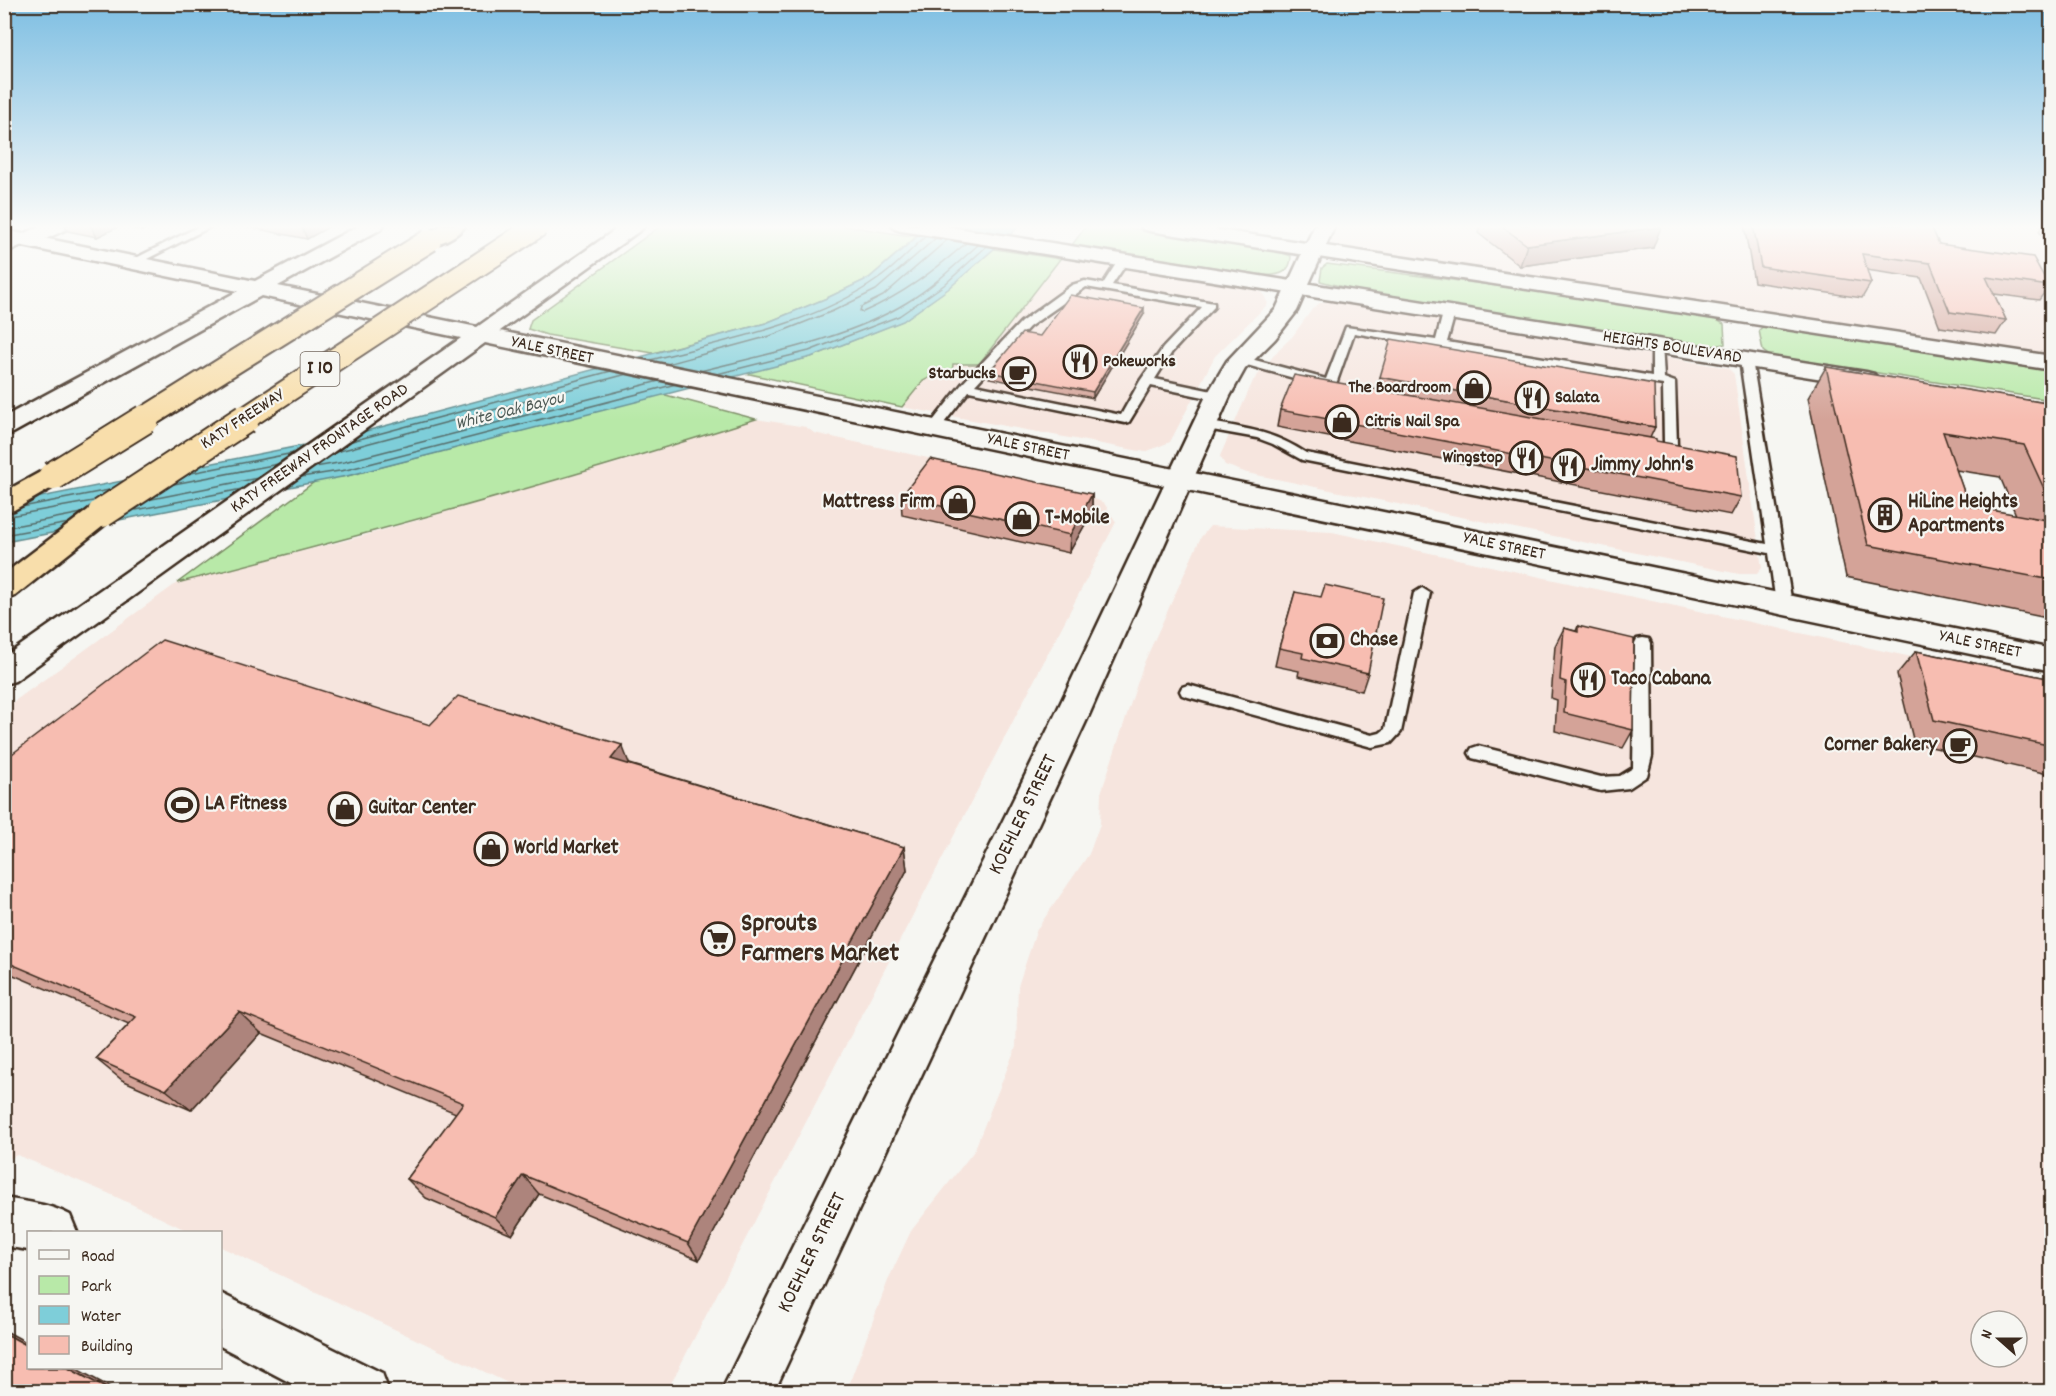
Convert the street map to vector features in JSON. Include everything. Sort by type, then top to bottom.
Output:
[{"type":"highway","name":"I 10","points":[[4,503],[53,476],[345,290]]},
{"type":"highway","name":"KATY FREEWAY","points":[[4,572],[102,513],[440,290]]},
{"type":"highway","points":[[4,589],[102,513]]},
{"type":"main road","points":[[10,425],[258,290]]},
{"type":"main road","name":"YALE STREET","points":[[259,290],[2052,660]]},
{"type":"main road","name":"KATY FREEWAY FRONTAGE ROAD","points":[[8,671],[542,290]]},
{"type":"main road","name":"KOEHLER STREET","points":[[747,1392],[1072,715],[1218,396],[1240,360],[1286,311],[1296,290]]},
{"type":"main road","name":"HEIGHTS BOULEVARD","points":[[1304,290],[1887,382]]},
{"type":"main road","points":[[1582,290],[2052,363]]},
{"type":"main road","points":[[1740,314],[1746,360]]},
{"type":"main road","points":[[4,1222],[45,1228],[50,1231]]},
{"type":"main road","points":[[222,1319],[363,1392]]},
{"type":"lane","points":[[933,429],[966,387],[981,376],[1010,339],[1072,290]]},
{"type":"lane","points":[[966,387],[1125,419],[1146,381],[1167,350],[1210,305],[1124,290]]},
{"type":"lane","points":[[1441,344],[1449,313]]},
{"type":"lane","points":[[1330,384],[1350,329],[1669,382],[1671,445],[1657,452],[1634,448]]},
{"type":"lane","points":[[1658,346],[1658,381]]},
{"type":"lane","points":[[1240,360],[1330,384],[1344,394]]},
{"type":"lane","points":[[1746,360],[1784,604]]},
{"type":"lane","points":[[1146,381],[1218,396]]},
{"type":"lane","points":[[1205,425],[1260,435],[1278,441],[1302,456],[1775,550]]},
{"type":"lane","points":[[1188,691],[1372,741],[1385,739],[1393,732],[1422,593]]},
{"type":"lane","points":[[1478,753],[1601,784],[1623,783],[1641,771],[1643,643]]},
{"type":"shaded area","points":[[1036,290],[1257,290],[1263,293],[1268,304],[1215,356],[1170,442],[1145,452],[902,407],[923,381],[953,364],[979,364]]},
{"type":"shaded area","points":[[1619,290],[2051,290],[2051,355]]},
{"type":"shaded area","points":[[1343,301],[1728,368],[1734,374],[1762,568],[1757,574],[1739,574],[1247,473],[1225,465],[1220,456],[1253,381],[1292,337],[1313,308],[1320,303]]},
{"type":"shaded area","points":[[756,419],[806,427],[814,433],[1074,490],[1104,503],[1116,522],[667,1391],[525,1391],[222,1247],[222,1231],[188,1231],[110,1194],[17,1155],[5,1161],[5,708],[177,583],[359,537],[624,461]]},
{"type":"shaded area","points":[[1210,526],[1332,532],[2051,687],[2051,1391],[846,1392],[889,1278],[911,1231],[974,1151],[1016,1047],[1018,986],[1037,929],[1089,854],[1100,824],[1101,793],[1144,663],[1201,537]]},
{"type":"green space","points":[[572,290],[843,290],[766,323],[653,353],[547,335],[528,329],[531,320]]},
{"type":"green space","points":[[946,290],[1036,290],[979,364],[953,364],[952,374],[944,370],[923,381],[902,407],[745,373],[811,357],[902,321]]},
{"type":"green space","points":[[1356,290],[1531,290],[1711,317],[1724,324],[1725,344],[1710,347]]},
{"type":"green space","points":[[1764,326],[2051,369],[2051,400],[1770,356],[1763,351],[1759,330]]},
{"type":"green space","points":[[662,394],[756,419],[468,505],[177,583],[317,480],[347,476]]},
{"type":"water","name":"White Oak Bayou","points":[[843,290],[946,290],[903,321],[811,357],[347,476],[5,542],[5,504],[340,438],[766,323]]},
{"type":"building","points":[[1941,290],[1992,290],[2006,320],[1950,312]]},
{"type":"building","points":[[1070,295],[1144,308],[1093,392],[989,372],[1022,333],[1040,336]]},
{"type":"building","points":[[1391,339],[1654,384],[1655,427],[1380,377]]},
{"type":"building","points":[[1826,367],[2052,404],[2052,506],[2024,445],[1943,432],[1969,506],[2052,521],[2052,580],[1868,545]]},
{"type":"building","points":[[1294,375],[1656,439],[1656,441],[1737,456],[1741,497],[1280,410]]},
{"type":"building","points":[[930,459],[1092,494],[1070,535],[901,497]]},
{"type":"building","name":"Chase","points":[[1325,585],[1383,598],[1368,673],[1302,658],[1303,653],[1279,648],[1295,592],[1321,597]]},
{"type":"building","name":"Taco Cabana","points":[[1578,626],[1634,639],[1633,730],[1564,713],[1566,682],[1560,680],[1564,628],[1578,632]]},
{"type":"building","points":[[162,640],[430,725],[458,696],[622,745],[611,759],[904,847],[688,1243],[523,1175],[495,1217],[407,1179],[463,1103],[239,1012],[166,1090],[96,1059],[136,1017],[4,961],[4,760]]},
{"type":"building","points":[[1916,651],[2052,679],[2052,746],[1934,720]]},
{"type":"building","points":[[4,1333],[27,1345],[27,1369],[70,1369],[113,1392],[4,1392]]},
{"type":"place","name":"Pokeworks","points":[[1080,362]]},
{"type":"place","name":"Starbucks","points":[[1019,374]]},
{"type":"place","name":"The Boardroom","points":[[1474,388]]},
{"type":"place","name":"Salata","points":[[1532,398]]},
{"type":"place","name":"Citris Nail Spa","points":[[1342,422]]},
{"type":"place","name":"Wingstop","points":[[1526,458]]},
{"type":"place","name":"Jimmy John's","points":[[1568,466]]},
{"type":"place","name":"Mattress Firm","points":[[958,503]]},
{"type":"place","name":"HiLine Heights Apartments","points":[[1885,515]]},
{"type":"place","name":"T-Mobile","points":[[1022,519]]},
{"type":"place","name":"Chase","points":[[1327,641]]},
{"type":"place","name":"Taco Cabana","points":[[1588,680]]},
{"type":"place","name":"Corner Bakery","points":[[1960,746]]},
{"type":"place","name":"LA Fitness","points":[[182,805]]},
{"type":"place","name":"Guitar Center","points":[[345,809]]},
{"type":"place","name":"World Market","points":[[491,849]]},
{"type":"place","name":"Sprouts Farmers Market","points":[[718,939]]}]
